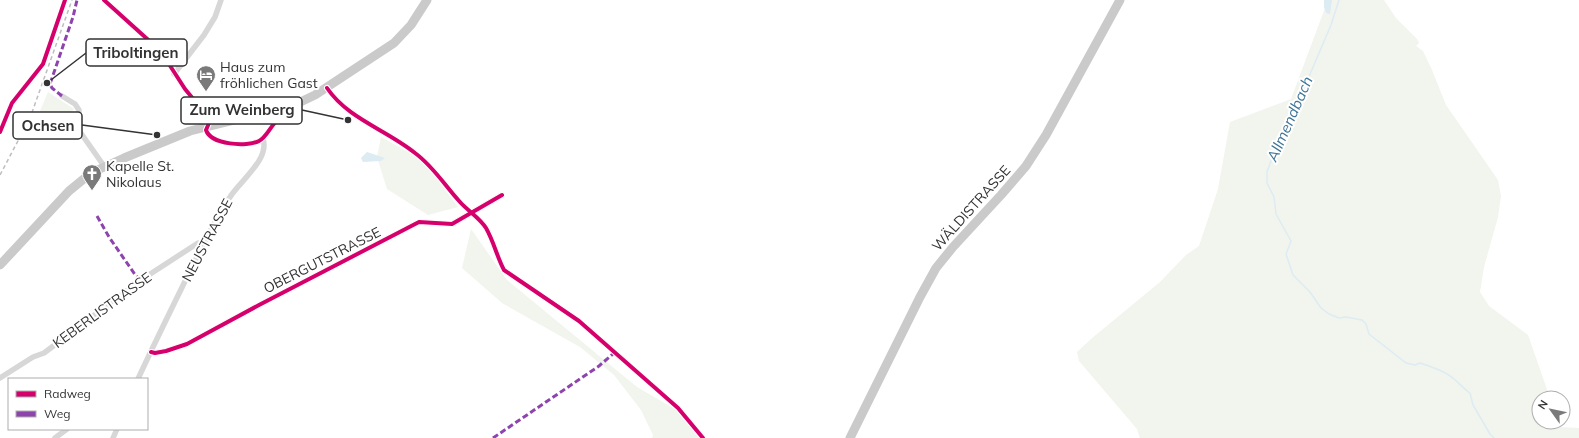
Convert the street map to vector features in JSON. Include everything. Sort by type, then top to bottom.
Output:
[{"type":"main road","points":[[0,265],[82,179],[104,166],[207,126],[280,108],[305,100],[327,88],[394,43],[411,25],[427,0]]},
{"type":"main road","name":"WÄLDISTRASSE","points":[[850,438],[936,268],[953,247],[1016,179],[1029,161],[1046,135],[1120,0]]},
{"type":"street","points":[[104,0],[149,41],[167,61],[174,74],[204,112],[209,123],[206,130],[210,136],[230,144],[251,144],[263,139]]},
{"type":"street","points":[[174,74],[204,35],[215,17],[221,0]]},
{"type":"street","points":[[327,88],[342,106],[414,152],[428,163],[461,203],[486,228],[498,260],[504,270],[579,321],[678,408],[703,438]]},
{"type":"street","points":[[62,96],[75,104],[80,110],[78,129],[104,166]]},
{"type":"street","name":"NEUSTRASSE","points":[[138,378],[204,243],[236,187],[259,162],[265,144],[263,139],[279,118],[280,108]]},
{"type":"street","name":"OBERGUTSTRASSE","points":[[151,352],[155,353],[166,351],[187,344],[419,222],[452,224],[502,195]]},
{"type":"street","name":"KEBERLISTRASSE","points":[[0,378],[33,357],[44,353],[141,280],[198,243],[204,243]]},
{"type":"street","points":[[54,438],[66,430]]},
{"type":"shaded area","points":[[1324,0],[1332,0],[1330,14],[1326,13]]},
{"type":"shaded area","points":[[1328,0],[1384,0],[1396,18],[1417,39],[1419,43],[1416,46],[1423,51],[1446,105],[1498,180],[1501,196],[1498,217],[1484,267],[1480,292],[1489,306],[1528,335],[1547,390],[1531,390],[1531,430],[1571,430],[1571,428],[1579,428],[1579,438],[1140,438],[1137,429],[1079,361],[1077,352],[1160,282],[1186,255],[1199,246],[1218,189],[1230,122],[1291,99]]},
{"type":"shaded area","points":[[48,92],[74,109],[48,136],[35,123]]},
{"type":"shaded area","points":[[381,137],[419,158],[430,169],[458,207],[428,215],[387,189],[377,157]]},
{"type":"shaded area","points":[[367,152],[385,158],[381,161],[363,162],[361,158]]},
{"type":"shaded area","points":[[471,229],[507,280],[637,387],[675,409],[699,438],[652,438],[653,435],[641,410],[614,375],[580,347],[502,303],[462,268]]},
{"type":"waterway","name":"Allmendbach","points":[[1339,0],[1331,25],[1286,135],[1272,158],[1267,172],[1267,183],[1274,197],[1276,214],[1291,241],[1286,254],[1293,275],[1310,292],[1321,308],[1329,314],[1339,318],[1346,317],[1362,320],[1366,324],[1369,334],[1406,363],[1415,365],[1420,363],[1442,371],[1454,379],[1470,393],[1473,405],[1490,434],[1494,438]]},
{"type":"waterway","points":[[146,41],[165,64]]},
{"type":"railway","points":[[0,175],[30,118],[72,0]]},
{"type":"marked path","points":[[62,96],[52,88],[50,84],[73,17],[77,0]]},
{"type":"marked path","points":[[97,216],[109,237],[136,276],[141,280]]},
{"type":"marked path","points":[[493,438],[599,366],[614,353]]},
{"type":"cycle path","points":[[0,132],[12,103],[43,64],[65,0]]},
{"type":"cycle path","points":[[104,0],[155,46],[167,61],[185,89],[204,112],[209,123],[206,130],[209,135],[215,139],[222,142],[238,144],[259,141],[265,136],[278,119],[280,115],[280,108]]},
{"type":"cycle path","points":[[327,88],[346,108],[422,158],[434,170],[460,202],[486,228],[504,270],[579,321],[678,408],[703,438]]},
{"type":"cycle path","points":[[151,352],[155,353],[166,351],[187,344],[419,222],[452,224],[502,195]]},
{"type":"place","name":"Triboltingen","points":[[47,83]]},
{"type":"place","name":"Haus zum fröhlichen Gast","points":[[206,92]]},
{"type":"place","name":"Zum Weinberg","points":[[348,120]]},
{"type":"place","name":"Ochsen","points":[[157,135]]},
{"type":"place","name":"Kapelle St. Nikolaus","points":[[92,191]]}]
